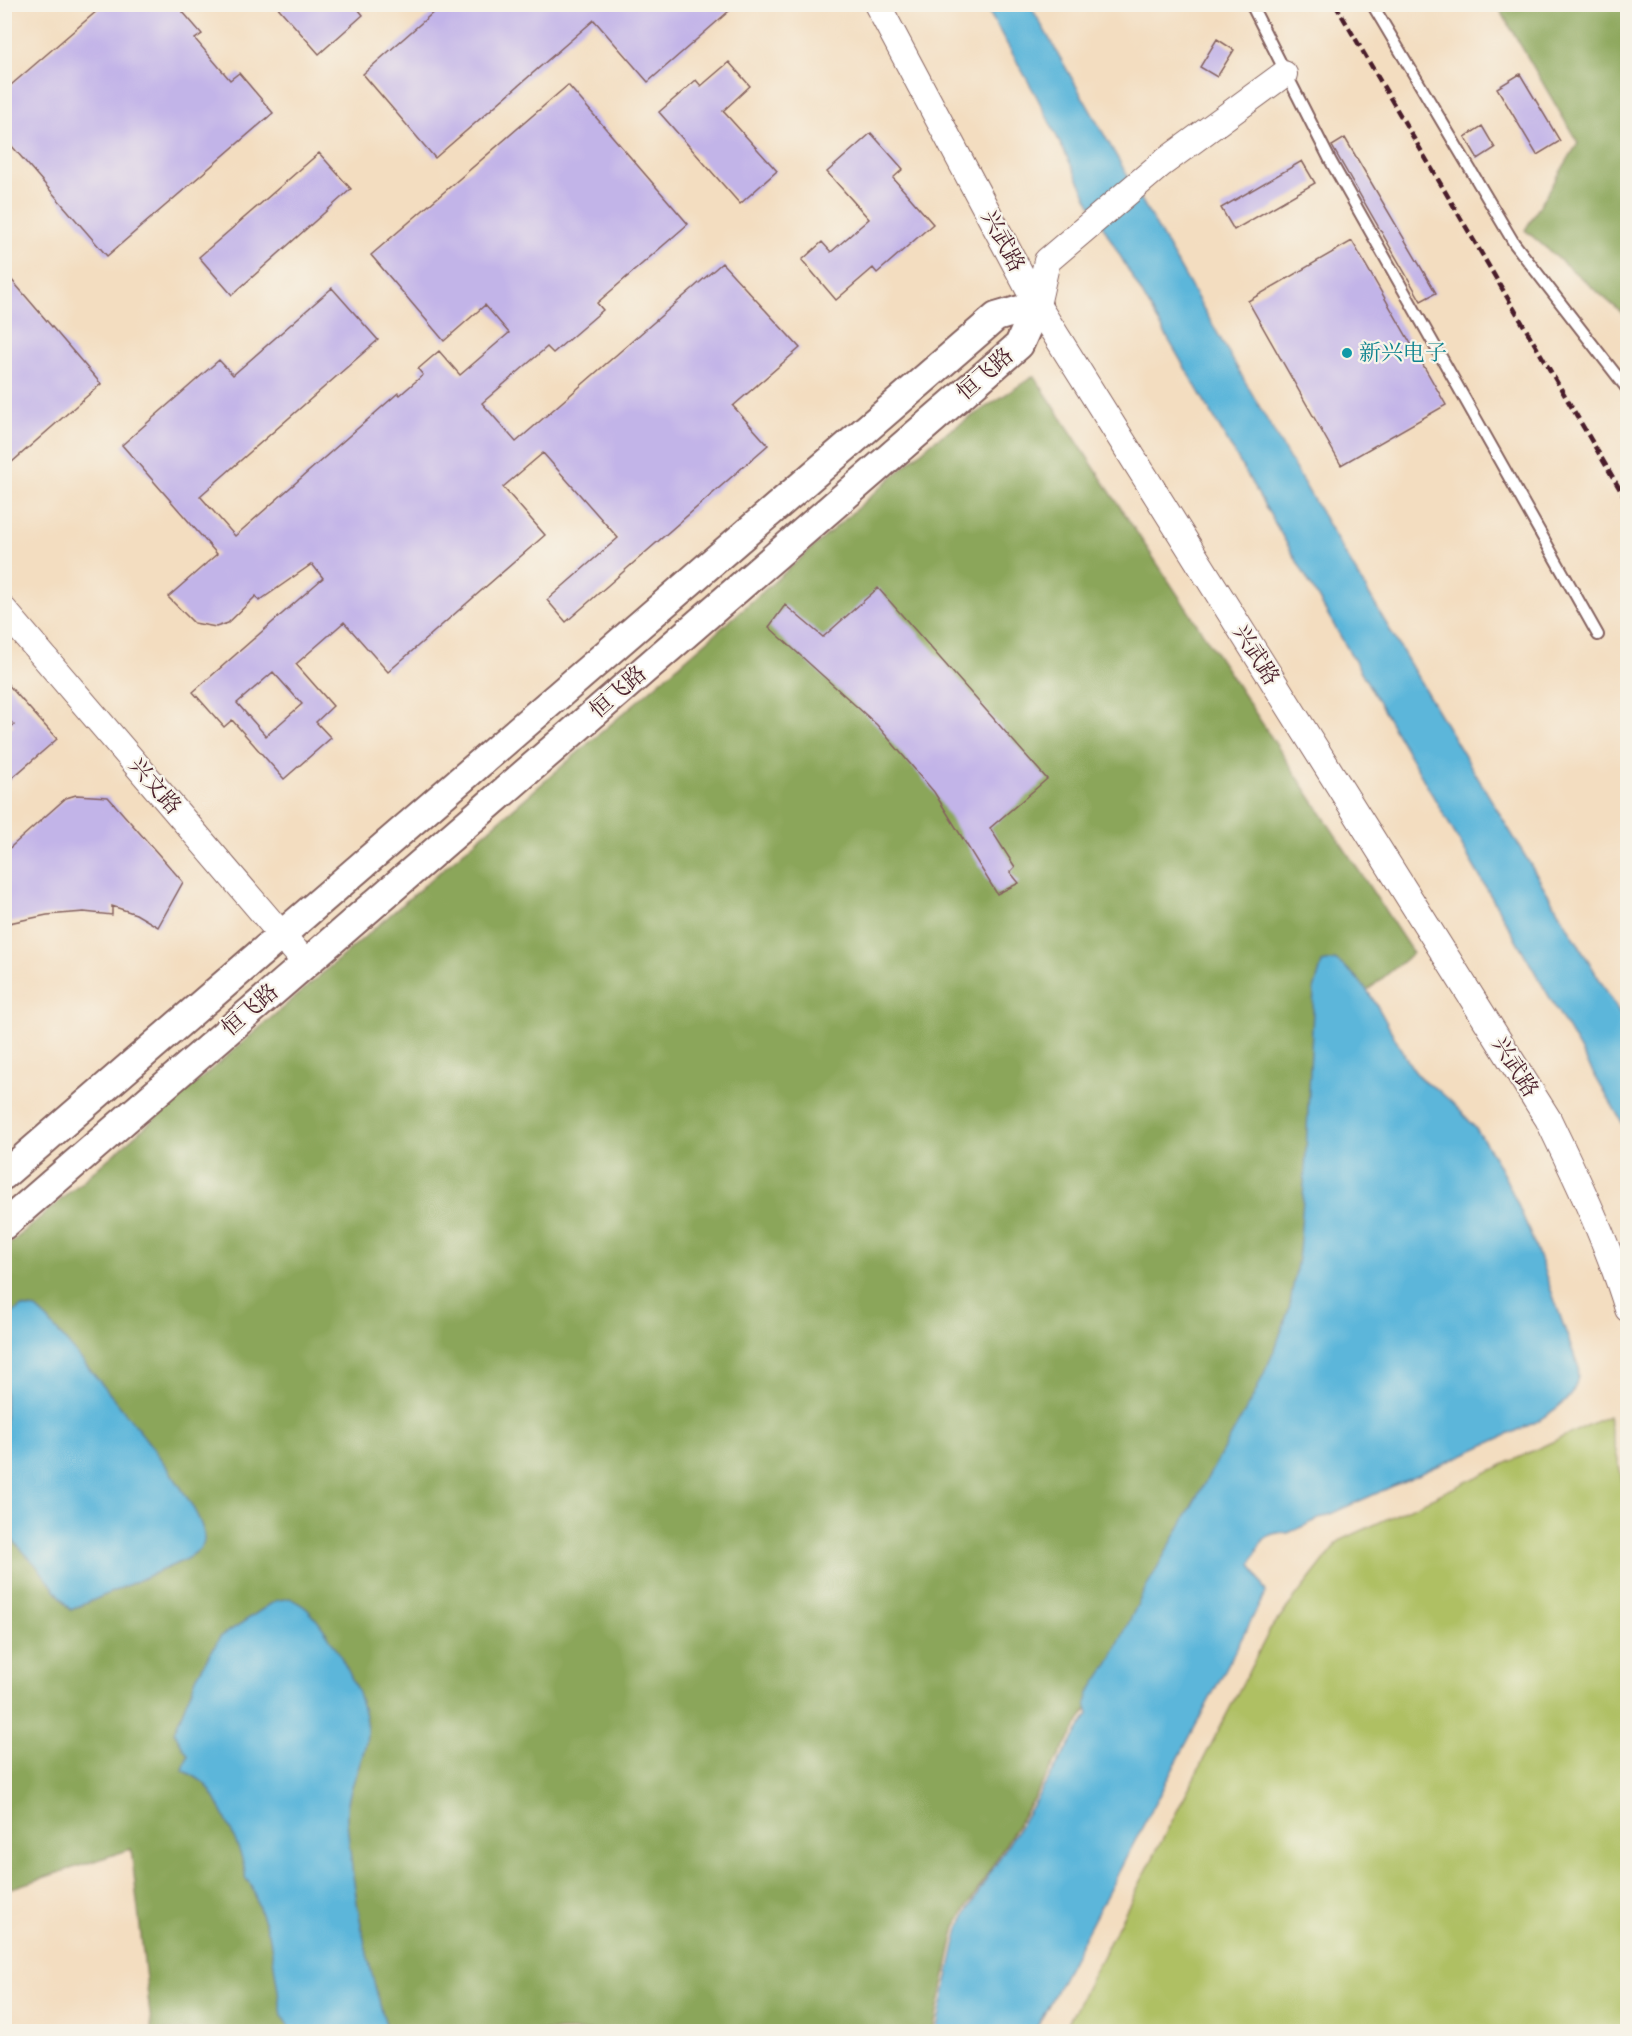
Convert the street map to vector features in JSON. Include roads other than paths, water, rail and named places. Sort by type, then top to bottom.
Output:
[{"type":"main road","name":"恒飞路","points":[[4,1175],[996,317],[1037,305]]},
{"type":"main road","name":"恒飞路","points":[[4,1225],[1019,345],[1037,305]]},
{"type":"street","name":"兴武路","points":[[877,4],[1037,305],[1548,1119],[1588,1202],[1628,1309]]},
{"type":"street","points":[[1037,305],[1047,261],[1160,165],[1284,74]]},
{"type":"street","name":"兴文路","points":[[4,610],[305,962]]},
{"type":"lane","points":[[1251,4],[1284,74],[1336,170],[1598,635]]},
{"type":"lane","points":[[1372,4],[1514,243],[1628,390]]},
{"type":"water","points":[[985,5],[1030,5],[1283,448],[1434,705],[1627,1025],[1627,1131],[1093,209],[1037,97]]},
{"type":"water","points":[[1335,960],[1361,983],[1372,997],[1418,1076],[1438,1090],[1464,1115],[1481,1137],[1501,1170],[1538,1253],[1579,1368],[1578,1379],[1566,1401],[1536,1422],[1288,1533],[1273,1534],[1264,1540],[1251,1564],[1266,1592],[1035,2031],[936,2031],[959,1928],[981,1888],[1089,1714],[1086,1703],[1089,1693],[1109,1663],[1144,1591],[1254,1395],[1275,1349],[1289,1309],[1299,1252],[1314,990],[1322,963]]},
{"type":"water","points":[[21,1307],[36,1309],[48,1320],[138,1429],[186,1495],[200,1522],[204,1540],[199,1549],[185,1560],[71,1610],[35,1564],[5,1532],[5,1319]]},
{"type":"water","points":[[290,1598],[307,1609],[329,1637],[349,1673],[367,1727],[364,1752],[348,1800],[347,1821],[362,1928],[373,1979],[388,2031],[291,2031],[282,2016],[270,1939],[251,1885],[245,1878],[245,1870],[237,1846],[212,1793],[199,1779],[183,1770],[188,1755],[174,1732],[197,1676],[220,1637],[275,1601]]},
{"type":"waterway","points":[[1628,184],[1623,190],[1628,200]]},
{"type":"railway","points":[[1335,4],[1628,503]]},
{"type":"place","name":"新兴电子","points":[[1347,353]]}]
